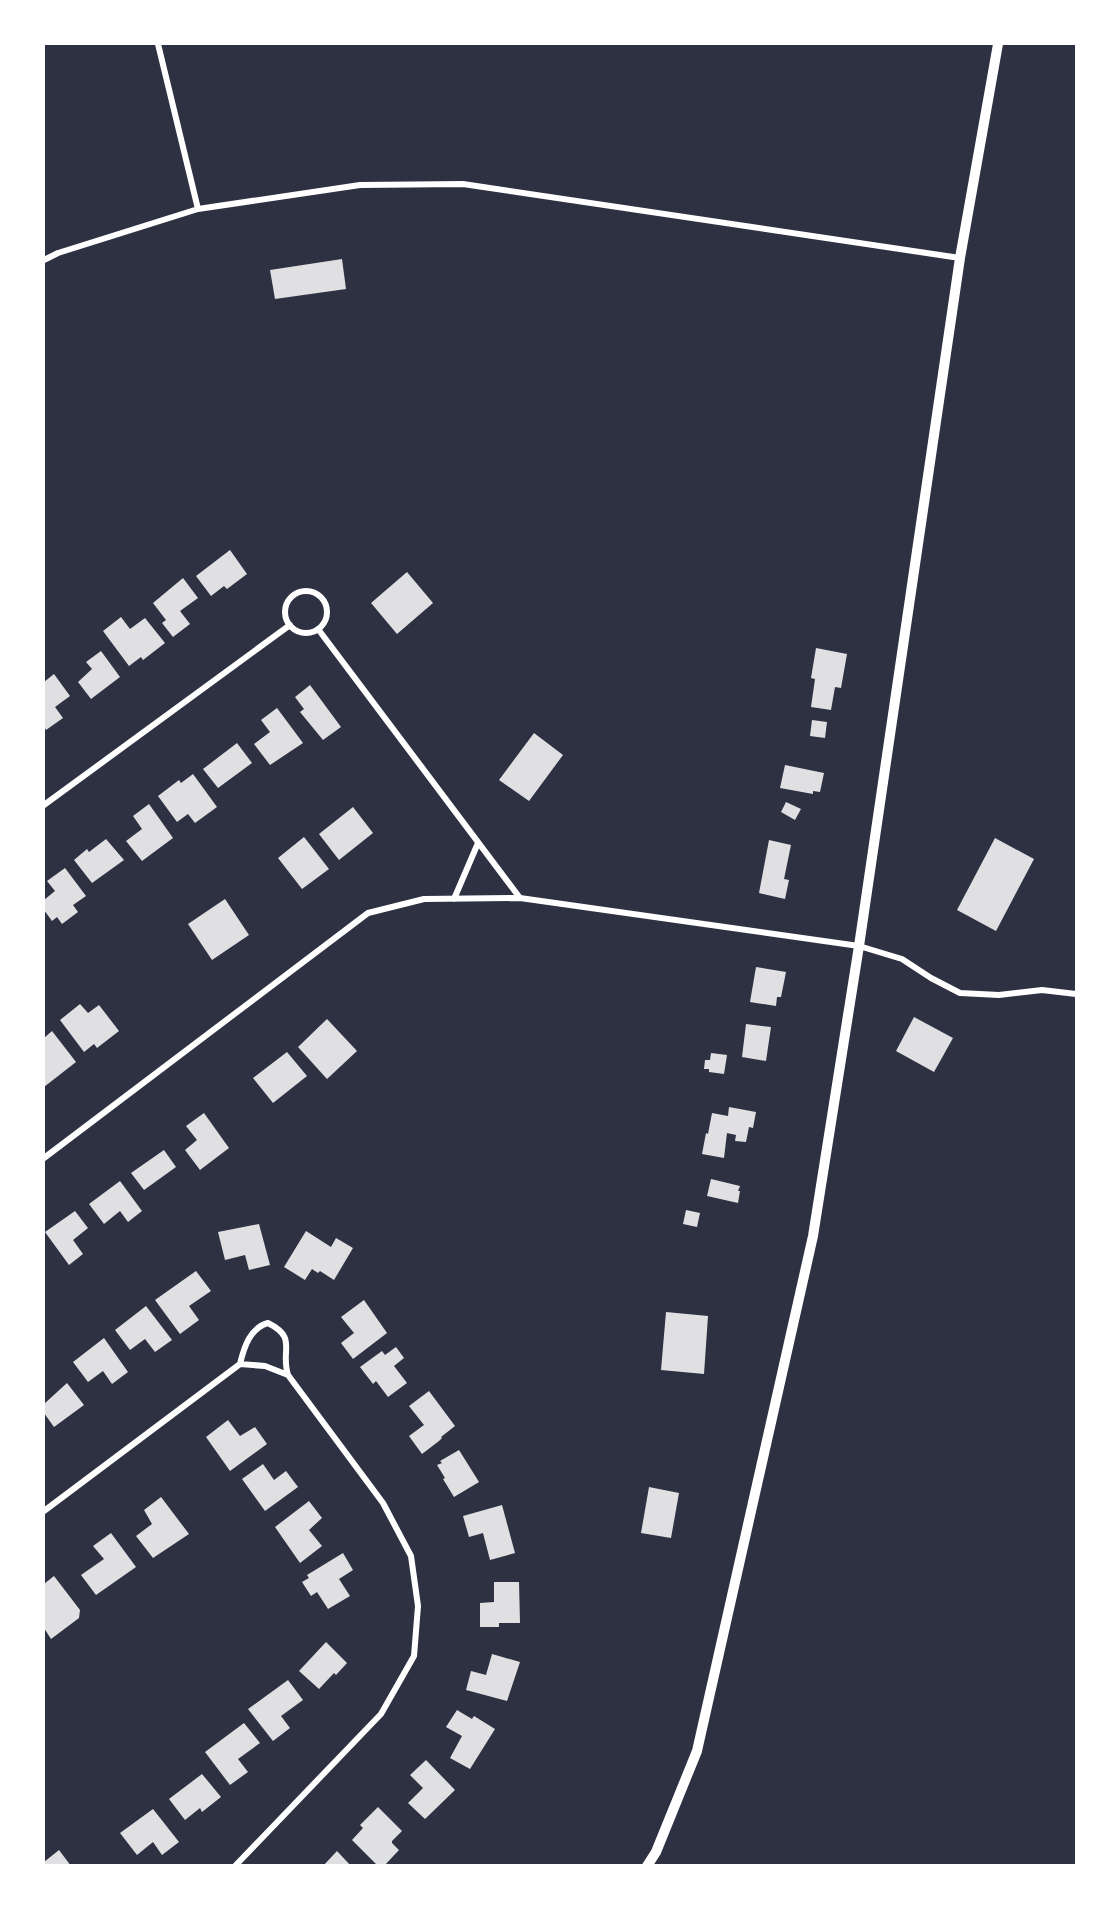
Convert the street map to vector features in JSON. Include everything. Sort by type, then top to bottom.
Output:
[{"type":"main road","points":[[648,1866],[656,1852],[697,1751],[813,1236],[859,946],[960,258],[998,44]]},
{"type":"street","points":[[158,44],[198,209]]},
{"type":"street","points":[[44,260],[57,253],[198,209],[360,185],[463,184],[960,258]]},
{"type":"street","points":[[302,591],[316,593],[326,604],[327,618],[318,629],[306,633],[290,625],[286,619],[286,605],[296,594],[302,591]]},
{"type":"street","points":[[44,805],[290,625]]},
{"type":"street","points":[[318,629],[520,898]]},
{"type":"street","points":[[454,898],[478,843]]},
{"type":"street","points":[[44,1158],[368,913],[424,898],[520,898],[859,946],[902,959],[960,993],[999,995],[1041,990],[1077,994]]},
{"type":"street","points":[[44,1511],[240,1364],[247,1343],[256,1328],[268,1323],[280,1329],[287,1345],[285,1359],[288,1375],[383,1503],[411,1556],[418,1606],[414,1656],[381,1714],[235,1866]]},
{"type":"street","points":[[240,1364],[265,1366],[288,1375]]},
{"type":"building","points":[[342,259],[346,289],[275,299],[270,270]]},
{"type":"building","points":[[230,550],[247,574],[227,589],[224,586],[211,596],[196,576]]},
{"type":"building","points":[[407,572],[433,603],[397,634],[371,603]]},
{"type":"building","points":[[183,578],[198,598],[180,611],[190,624],[173,637],[162,623],[166,620],[153,603]]},
{"type":"building","points":[[121,617],[130,629],[145,618],[165,643],[143,660],[141,657],[129,666],[103,631]]},
{"type":"building","points":[[816,648],[847,654],[841,688],[835,687],[831,710],[811,707],[815,679],[811,678]]},
{"type":"building","points":[[101,651],[120,677],[91,699],[78,682],[92,669],[86,662]]},
{"type":"building","points":[[54,674],[70,696],[55,707],[63,718],[46,730],[44,726],[44,682]]},
{"type":"building","points":[[310,685],[341,727],[323,740],[300,712],[304,709],[295,697]]},
{"type":"building","points":[[277,708],[303,743],[270,765],[254,744],[270,732],[261,720]]},
{"type":"building","points":[[812,720],[827,722],[825,738],[810,736]]},
{"type":"building","points":[[534,733],[563,755],[529,801],[499,780]]},
{"type":"building","points":[[237,743],[252,763],[218,788],[203,769]]},
{"type":"building","points":[[785,765],[824,773],[820,792],[813,791],[813,794],[780,788]]},
{"type":"building","points":[[193,774],[217,807],[195,823],[188,814],[177,822],[158,796],[179,780],[181,783]]},
{"type":"building","points":[[786,802],[801,809],[795,820],[781,812]]},
{"type":"building","points":[[149,804],[173,838],[142,861],[126,841],[142,829],[133,816]]},
{"type":"building","points":[[353,807],[373,833],[339,860],[319,834]]},
{"type":"building","points":[[304,837],[329,869],[302,889],[278,858]]},
{"type":"building","points":[[995,838],[1034,859],[996,931],[957,910]]},
{"type":"building","points":[[106,839],[124,860],[92,883],[74,860],[87,849],[89,852]]},
{"type":"building","points":[[769,840],[791,845],[784,879],[789,880],[785,899],[759,893]]},
{"type":"building","points":[[65,868],[86,896],[73,905],[78,912],[62,924],[57,917],[52,921],[44,910],[44,900],[55,891],[47,881]]},
{"type":"building","points":[[225,899],[249,935],[212,960],[188,924]]},
{"type":"building","points":[[756,967],[786,972],[781,997],[777,997],[776,1006],[750,1002]]},
{"type":"building","points":[[80,1004],[88,1013],[99,1005],[119,1031],[97,1048],[94,1044],[84,1052],[60,1020]]},
{"type":"building","points":[[914,1017],[953,1038],[934,1072],[896,1051]]},
{"type":"building","points":[[327,1019],[357,1051],[327,1079],[298,1047]]},
{"type":"building","points":[[746,1024],[771,1027],[766,1061],[742,1057]]},
{"type":"building","points":[[52,1031],[76,1062],[44,1087],[44,1038]]},
{"type":"building","points":[[287,1052],[307,1076],[273,1103],[253,1078]]},
{"type":"building","points":[[711,1053],[727,1055],[724,1074],[704,1069],[705,1060],[710,1060]]},
{"type":"building","points":[[729,1107],[756,1112],[753,1128],[749,1127],[746,1142],[735,1141],[736,1135],[727,1133],[724,1158],[702,1154],[712,1113],[728,1116]]},
{"type":"building","points":[[204,1113],[229,1148],[200,1170],[185,1150],[197,1140],[186,1126]]},
{"type":"building","points":[[164,1150],[176,1167],[144,1190],[131,1173]]},
{"type":"building","points":[[711,1179],[740,1186],[738,1203],[707,1196]]},
{"type":"building","points":[[120,1181],[142,1211],[128,1222],[120,1211],[104,1224],[89,1204]]},
{"type":"building","points":[[686,1210],[700,1213],[697,1227],[683,1224]]},
{"type":"building","points":[[75,1211],[88,1228],[73,1240],[83,1254],[69,1265],[45,1232]]},
{"type":"building","points":[[259,1224],[270,1265],[249,1270],[245,1255],[225,1260],[218,1232]]},
{"type":"building","points":[[306,1231],[331,1247],[336,1238],[353,1248],[334,1280],[312,1269],[305,1280],[284,1267]]},
{"type":"building","points":[[196,1271],[211,1291],[189,1306],[199,1320],[180,1334],[155,1300]]},
{"type":"building","points":[[364,1300],[387,1333],[353,1359],[341,1343],[354,1333],[341,1317]]},
{"type":"building","points":[[146,1306],[172,1340],[155,1352],[145,1339],[130,1350],[115,1330]]},
{"type":"building","points":[[666,1312],[708,1316],[704,1374],[661,1370]]},
{"type":"building","points":[[104,1338],[128,1372],[112,1384],[103,1371],[88,1382],[73,1362]]},
{"type":"building","points":[[396,1347],[404,1358],[394,1366],[407,1383],[388,1397],[376,1381],[373,1384],[360,1367],[382,1351],[385,1355]]},
{"type":"building","points":[[67,1383],[84,1405],[54,1427],[44,1413],[44,1404]]},
{"type":"building","points":[[429,1391],[455,1426],[422,1454],[409,1436],[424,1425],[409,1406]]},
{"type":"building","points":[[228,1420],[240,1436],[255,1427],[267,1444],[230,1471],[206,1437]]},
{"type":"building","points":[[459,1450],[479,1482],[454,1497],[437,1465]]},
{"type":"building","points":[[263,1464],[274,1480],[286,1471],[298,1487],[265,1511],[242,1479]]},
{"type":"building","points":[[649,1487],[679,1493],[671,1538],[641,1533]]},
{"type":"building","points":[[161,1497],[189,1534],[153,1558],[136,1536],[152,1524],[144,1510]]},
{"type":"building","points":[[309,1501],[322,1518],[309,1530],[322,1546],[300,1563],[275,1527]]},
{"type":"building","points":[[502,1505],[515,1553],[490,1560],[483,1533],[469,1537],[463,1516]]},
{"type":"building","points":[[111,1533],[136,1567],[96,1595],[81,1575],[104,1559],[93,1546]]},
{"type":"building","points":[[343,1553],[353,1570],[339,1579],[350,1596],[328,1609],[317,1592],[311,1596],[302,1582],[309,1578],[307,1575]]},
{"type":"building","points":[[54,1576],[80,1610],[79,1618],[51,1639],[44,1628],[44,1584]]},
{"type":"building","points":[[494,1582],[519,1582],[520,1623],[499,1623],[499,1627],[480,1627],[480,1603],[494,1602]]},
{"type":"building","points":[[326,1642],[347,1663],[319,1689],[299,1671]]},
{"type":"building","points":[[492,1654],[520,1662],[507,1701],[466,1690],[471,1671],[486,1675]]},
{"type":"building","points":[[288,1680],[303,1700],[281,1716],[290,1728],[273,1741],[248,1709]]},
{"type":"building","points":[[457,1710],[472,1719],[474,1716],[495,1729],[470,1769],[450,1758],[462,1736],[446,1727]]},
{"type":"building","points":[[244,1723],[260,1743],[238,1759],[248,1772],[230,1785],[205,1752]]},
{"type":"building","points":[[426,1760],[455,1790],[425,1819],[408,1803],[423,1788],[410,1775]]},
{"type":"building","points":[[202,1774],[221,1797],[202,1812],[200,1808],[185,1820],[169,1799]]},
{"type":"building","points":[[378,1807],[402,1831],[392,1841],[399,1850],[384,1866],[378,1866],[352,1840],[363,1828],[360,1825]]},
{"type":"building","points":[[153,1809],[179,1842],[162,1855],[153,1842],[137,1855],[120,1833]]},
{"type":"building","points":[[59,1850],[71,1866],[44,1866],[44,1862]]},
{"type":"building","points":[[337,1851],[351,1866],[323,1866]]}]
